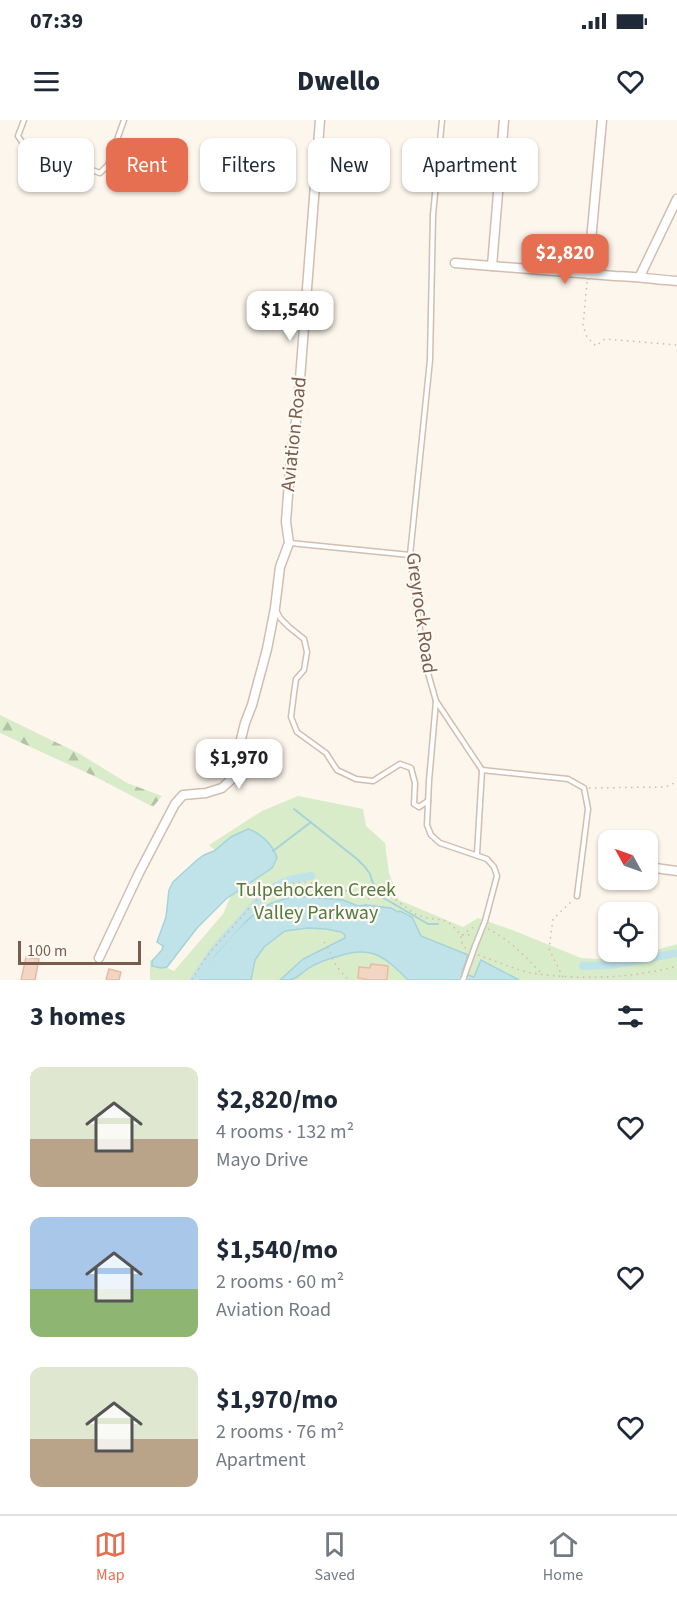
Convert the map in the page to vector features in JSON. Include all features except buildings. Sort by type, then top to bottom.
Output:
[{"type":"street","name":"Aviation Road","points":[[290,543],[286,522],[299,394],[320,120]]},
{"type":"street","points":[[492,266],[504,120]]},
{"type":"street","points":[[588,274],[602,120]]},
{"type":"street","points":[[640,276],[677,199]]},
{"type":"street","points":[[455,263],[640,276],[677,281]]},
{"type":"street","points":[[99,958],[154,841],[175,804],[183,795],[222,789],[234,777],[245,723],[262,669],[275,608],[279,567],[290,543]]},
{"type":"street","points":[[658,868],[677,871]]},
{"type":"lane","points":[[24,120],[18,136],[24,145],[100,173],[108,165],[124,120]]},
{"type":"lane","name":"Greyrock Road","points":[[442,120],[433,214],[430,360],[410,555],[424,659],[436,701],[482,770]]},
{"type":"lane","points":[[290,543],[410,555]]},
{"type":"lane","points":[[275,608],[285,622],[304,639],[307,652],[304,670],[296,679],[291,717],[297,732],[326,753],[337,770],[356,779],[373,781],[400,764],[411,768],[415,783],[414,804],[419,807],[428,801]]},
{"type":"lane","points":[[436,701],[427,825],[431,835],[440,843],[487,859],[494,867],[497,876],[483,926],[463,980]]},
{"type":"lane","points":[[477,854],[482,770],[568,779],[584,788],[588,809],[577,896]]},
{"type":"path","points":[[588,274],[583,326],[587,337],[596,346],[605,339],[677,345]]},
{"type":"path","points":[[584,788],[665,787],[677,782]]},
{"type":"path","points":[[192,980],[206,957],[259,897],[270,889],[302,882],[334,886],[367,899],[383,894],[389,895],[415,914],[451,924],[461,935],[462,945],[470,952]]},
{"type":"path","points":[[563,977],[549,949],[553,919],[577,896]]},
{"type":"path","points":[[461,935],[477,926],[483,926],[503,938],[543,975]]},
{"type":"path","points":[[461,935],[475,935],[474,937]]},
{"type":"path","points":[[324,942],[339,969],[349,980]]},
{"type":"path","points":[[475,954],[529,972],[563,977],[635,976],[677,966]]},
{"type":"green space","points":[[0,715],[80,754],[127,783],[162,796],[153,807],[96,777],[0,733]]},
{"type":"green space","name":"Tulpehocken Creek Valley Parkway","points":[[298,796],[363,809],[366,826],[385,843],[389,873],[399,900],[463,927],[478,918],[581,958],[598,959],[598,962],[658,962],[658,949],[677,944],[677,980],[150,980],[150,960],[174,971],[223,914],[241,872],[209,845],[262,811]]},
{"type":"water","points":[[248,829],[262,837],[273,849],[277,858],[272,868],[226,899],[197,928],[167,967],[152,966],[152,961],[163,946],[157,942],[166,917],[169,890],[173,882],[204,855]]},
{"type":"water","points":[[294,896],[343,900],[358,906],[366,905],[400,911],[412,917],[421,936],[468,955],[462,973],[474,977],[481,960],[519,980],[408,980],[385,959],[360,952],[350,953],[312,966],[294,979],[280,980],[303,959],[345,938],[341,932],[308,928],[285,931],[264,947],[255,960],[251,980],[199,980],[200,975],[215,956],[247,920],[269,904]]},
{"type":"waterway","points":[[294,809],[357,859],[370,874],[375,890],[382,897],[428,924],[438,924]]},
{"type":"waterway","points":[[273,851],[311,822]]},
{"type":"waterway","points":[[194,980],[215,949],[260,899],[276,886],[289,880],[311,876]]},
{"type":"waterway","points":[[583,966],[612,965],[677,953]]}]
